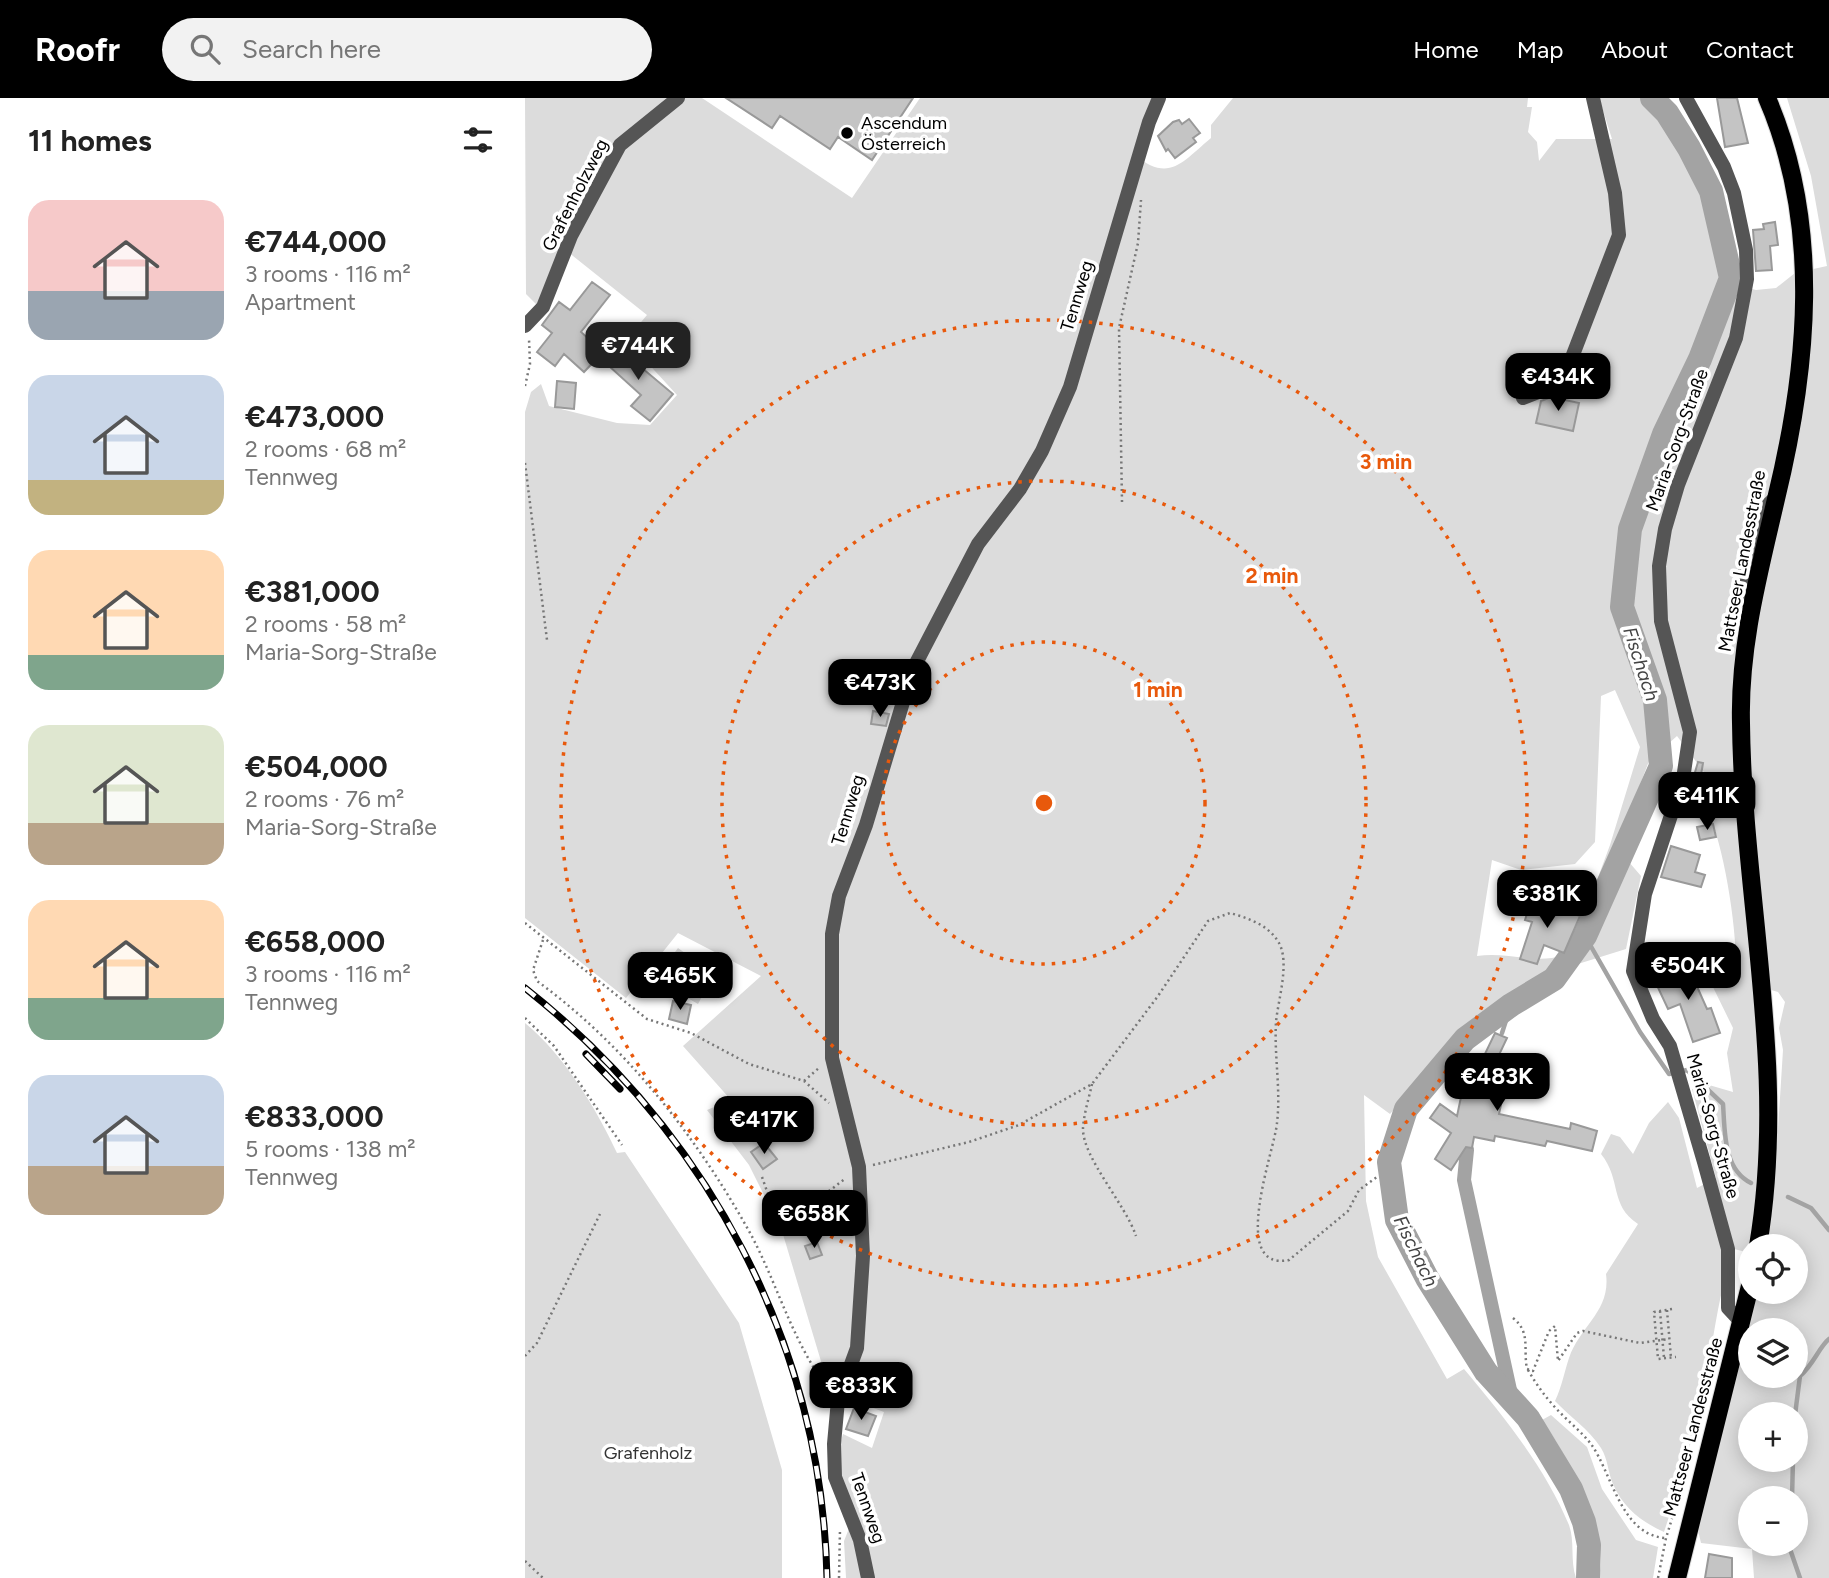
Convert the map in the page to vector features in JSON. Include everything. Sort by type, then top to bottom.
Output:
[{"type":"main road","name":"Mattseer Landesstraße","points":[[1760,1234],[1766,1199],[1771,1108],[1768,1033],[1752,878],[1741,722],[1743,658],[1751,608],[1796,397],[1803,327],[1805,265],[1796,194],[1786,150],[1767,98]]},
{"type":"main road","name":"Mattseer Landesstraße","points":[[1677,1578],[1738,1339]]},
{"type":"street","name":"Grafenholzweg","points":[[525,326],[543,307],[571,236],[620,145],[678,98]]},
{"type":"street","name":"Tennweg","points":[[868,1578],[860,1539],[846,1510],[835,1477],[834,1444],[838,1400],[857,1348],[863,1256],[859,1167],[832,1058],[832,933],[839,896],[866,825],[913,669],[978,544],[1020,489],[1042,451],[1070,387],[1143,138],[1159,98]]},
{"type":"street","points":[[1523,398],[1551,387],[1571,360],[1619,235],[1615,193],[1593,98]]},
{"type":"street","name":"Maria-Sorg-Straße","points":[[1686,98],[1724,167],[1734,193],[1746,250],[1747,279],[1736,338],[1678,485],[1659,566],[1661,621],[1690,732],[1683,779],[1645,894],[1633,971],[1681,1081],[1728,1249],[1728,1308],[1738,1319]]},
{"type":"path","points":[[1122,502],[1119,328],[1138,243],[1141,191]]},
{"type":"path","points":[[525,326],[531,347],[525,386]]},
{"type":"path","points":[[525,463],[547,640]]},
{"type":"path","points":[[1136,1236],[1130,1218],[1115,1198],[1085,1140],[1083,1129],[1092,1084],[1208,921],[1230,913],[1266,928],[1280,944],[1283,983],[1276,1023],[1280,1085],[1277,1124],[1260,1194],[1258,1229],[1261,1247],[1269,1258],[1279,1262],[1289,1260],[1348,1211],[1359,1190],[1377,1177]]},
{"type":"path","points":[[525,923],[543,940],[647,1019],[691,1033],[749,1064],[804,1081],[831,1105]]},
{"type":"path","points":[[543,940],[533,970],[537,981],[589,1023],[640,1076],[702,1156],[749,1231],[778,1288],[810,1365],[838,1400]]},
{"type":"path","points":[[525,1018],[554,1046],[622,1146]]},
{"type":"path","points":[[804,1081],[832,1058]]},
{"type":"path","points":[[762,1177],[768,1197],[780,1212],[793,1212],[814,1202],[859,1167],[969,1142],[1019,1125],[1092,1084]]},
{"type":"path","points":[[525,1356],[537,1343],[600,1214]]},
{"type":"path","points":[[1671,1358],[1669,1310],[1654,1312],[1658,1359],[1664,1359],[1671,1358],[1676,1357]]},
{"type":"path","points":[[1660,1311],[1664,1359]]},
{"type":"path","points":[[1513,1318],[1526,1336],[1527,1369],[1552,1405],[1598,1454],[1610,1485],[1643,1530],[1666,1538]]},
{"type":"path","points":[[1527,1369],[1534,1371],[1539,1364],[1549,1331],[1555,1326],[1558,1361],[1577,1333],[1583,1331],[1640,1343],[1669,1339]]},
{"type":"path","points":[[839,1578],[838,1538],[846,1510]]},
{"type":"path","points":[[525,1561],[543,1578]]},
{"type":"green space","points":[[525,98],[702,98],[852,198],[920,98],[1156,98],[1134,154],[1157,168],[1166,168],[1183,162],[1211,138],[1211,125],[1233,98],[1528,98],[1527,107],[1532,107],[1528,132],[1537,142],[1539,161],[1556,139],[1612,139],[1599,98],[1640,98],[1672,139],[1697,183],[1715,231],[1725,282],[1756,290],[1776,288],[1795,273],[1827,266],[1811,176],[1787,98],[1829,98],[1829,1578],[1754,1578],[1752,1556],[1808,1556],[1808,1486],[1738,1486],[1738,1547],[1701,1543],[1697,1526],[1738,1369],[1738,1388],[1808,1388],[1808,1318],[1751,1318],[1755,1304],[1808,1304],[1808,1234],[1769,1234],[1773,1209],[1783,1050],[1779,1028],[1785,1002],[1778,992],[1754,985],[1763,1139],[1752,1234],[1738,1234],[1738,1250],[1734,1249],[1729,1264],[1698,1415],[1664,1532],[1648,1524],[1628,1507],[1617,1493],[1601,1448],[1555,1401],[1574,1347],[1604,1298],[1606,1274],[1638,1224],[1623,1209],[1612,1173],[1601,1154],[1611,1134],[1620,1137],[1633,1154],[1649,1123],[1668,1102],[1679,1118],[1697,1188],[1716,1178],[1692,1089],[1709,1085],[1733,1092],[1727,1053],[1733,1028],[1710,981],[1736,964],[1728,885],[1719,843],[1707,810],[1715,787],[1677,736],[1649,761],[1616,847],[1641,876],[1626,949],[1549,973],[1480,1015],[1390,1114],[1364,1095],[1366,1201],[1378,1257],[1447,1379],[1464,1369],[1536,1463],[1569,1525],[1576,1578],[872,1578],[842,1488],[839,1451],[843,1434],[872,1448],[884,1412],[849,1399],[826,1378],[782,1231],[749,1165],[707,1110],[731,1100],[683,1046],[761,976],[678,933],[626,998],[525,918],[525,412],[531,392],[541,384],[549,406],[617,423],[650,425],[677,395],[632,346],[631,334],[647,315],[563,248],[538,306],[526,294]],"holes":[[[1615,690],[1640,747],[1610,845],[1577,934],[1564,955],[1553,958],[1477,956],[1492,860],[1521,870],[1575,864],[1595,842],[1601,696]]]},
{"type":"green space","points":[[678,948],[714,974],[698,1004],[655,979]]},
{"type":"green space","name":"Grafenholz","points":[[525,1023],[566,1066],[599,1118],[617,1153],[625,1152],[739,1323],[782,1470],[782,1578],[525,1578]]},
{"type":"green space","points":[[1551,1415],[1587,1447],[1602,1489],[1636,1540],[1658,1547],[1653,1578],[1598,1578],[1601,1561],[1593,1519],[1574,1474],[1542,1420]]},
{"type":"green space","points":[[850,1526],[866,1578],[846,1578],[844,1541]]},
{"type":"building","name":"Ascendum Österreich","points":[[726,98],[913,98],[872,160],[838,137],[830,149],[780,116],[772,128]]},
{"type":"building","points":[[1717,98],[1737,98],[1748,143],[1725,147]]},
{"type":"building","points":[[1189,119],[1200,133],[1193,138],[1196,142],[1175,158],[1168,149],[1166,151],[1158,136],[1173,122],[1179,120],[1182,124]]},
{"type":"building","points":[[1775,222],[1778,245],[1770,246],[1772,270],[1756,271],[1753,230],[1764,229],[1763,224]]},
{"type":"building","points":[[592,282],[610,295],[581,332],[603,352],[584,372],[564,354],[555,366],[537,352],[552,333],[542,325],[559,302],[570,310]]},
{"type":"building","points":[[611,342],[673,394],[650,421],[631,406],[641,395],[599,357]]},
{"type":"building","points":[[557,381],[576,383],[574,409],[555,407]]},
{"type":"building","points":[[1551,397],[1579,403],[1573,431],[1536,423],[1541,401]]},
{"type":"building","points":[[873,711],[889,714],[886,726],[871,724]]},
{"type":"building","points":[[1698,762],[1703,763],[1696,805],[1686,803]]},
{"type":"building","points":[[1713,824],[1716,837],[1700,840],[1697,827]]},
{"type":"building","points":[[1671,846],[1700,855],[1695,872],[1705,875],[1701,887],[1661,877]]},
{"type":"building","points":[[1532,898],[1580,916],[1564,953],[1544,945],[1537,964],[1520,959],[1532,922],[1525,920]]},
{"type":"building","points":[[1687,964],[1707,1009],[1711,1008],[1720,1033],[1693,1042],[1680,1004],[1668,1009],[1654,979]]},
{"type":"building","points":[[673,1001],[691,1005],[687,1024],[669,1019]]},
{"type":"building","points":[[1495,1033],[1507,1038],[1497,1059],[1510,1062],[1499,1114],[1570,1129],[1571,1123],[1597,1131],[1592,1151],[1547,1141],[1545,1146],[1495,1136],[1494,1141],[1474,1137],[1472,1148],[1466,1147],[1451,1170],[1435,1159],[1451,1133],[1430,1118],[1440,1104],[1457,1116],[1464,1083],[1468,1084],[1474,1055],[1484,1056]]},
{"type":"building","points":[[764,1143],[777,1159],[763,1169],[751,1152]]},
{"type":"building","points":[[817,1242],[822,1255],[810,1259],[805,1246]]},
{"type":"building","points":[[854,1408],[876,1416],[868,1436],[846,1429]]},
{"type":"building","points":[[1709,1554],[1732,1558],[1732,1578],[1705,1578]]},
{"type":"waterway","name":"Fischach","points":[[1588,1578],[1589,1545],[1584,1522],[1571,1489],[1528,1418],[1486,1372],[1427,1278],[1397,1220],[1389,1162],[1406,1109],[1465,1039],[1511,1005],[1554,979],[1585,936],[1661,766],[1655,700],[1622,607],[1630,529],[1664,434],[1700,359],[1731,278],[1711,191],[1667,113],[1652,98]]},
{"type":"waterway","points":[[1585,936],[1640,1032],[1669,1074],[1687,1070],[1723,1104],[1725,1138],[1730,1159],[1735,1169],[1751,1183]]},
{"type":"waterway","points":[[1502,1033],[1511,1005]]},
{"type":"waterway","points":[[1467,1150],[1464,1180],[1512,1399]]},
{"type":"waterway","points":[[1788,1197],[1811,1208],[1829,1230]]},
{"type":"waterway","points":[[1797,1402],[1800,1376],[1829,1339]]},
{"type":"waterway","points":[[1792,1486],[1793,1472]]},
{"type":"waterway","points":[[1792,1556],[1800,1578]]},
{"type":"railway","points":[[525,988],[590,1045],[648,1108],[699,1176],[742,1249],[777,1326],[803,1407],[820,1491],[827,1578]]},
{"type":"railway","points":[[586,1054],[620,1089]]},
{"type":"place","name":"Ascendum Österreich","points":[[847,133]]}]
